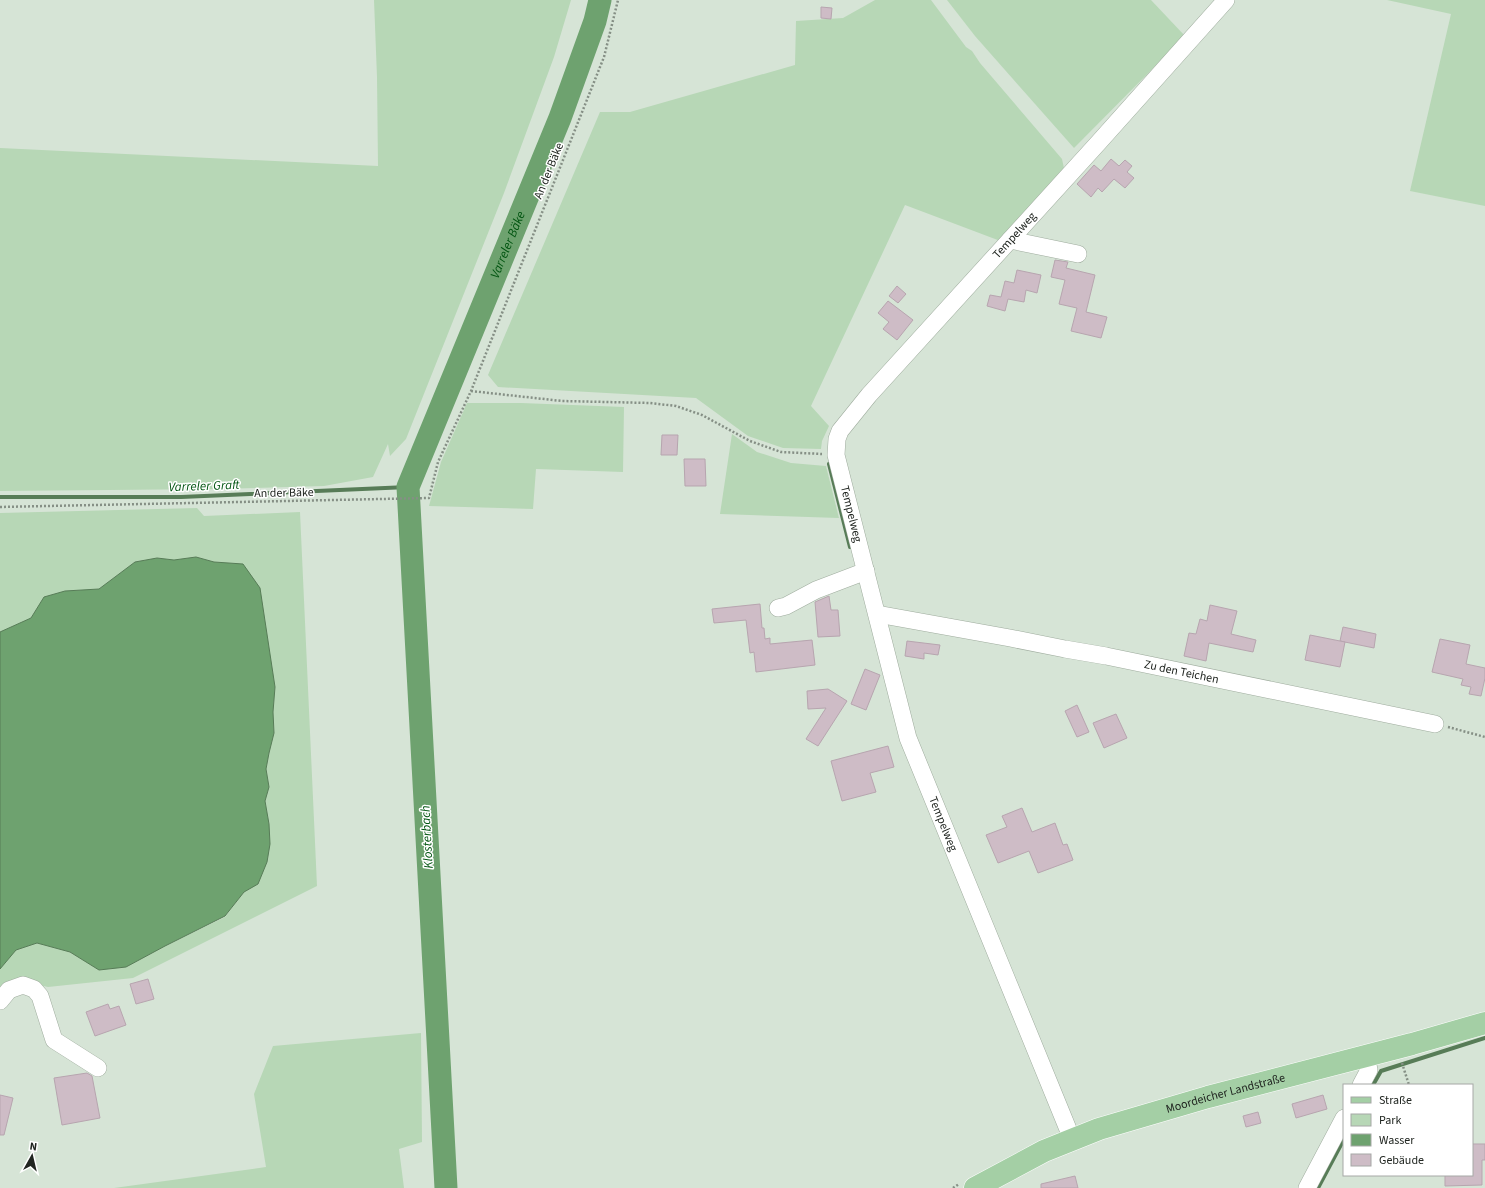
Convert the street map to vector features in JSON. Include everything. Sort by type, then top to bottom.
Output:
[{"type":"main road","name":"Moordeicher Landstraße","points":[[975,1188],[1022,1162],[1072,1139],[1134,1118],[1484,1024]]},
{"type":"street","name":"Tempelweg","points":[[1072,1139],[908,738],[836,454],[837,439],[840,432],[869,395],[1226,0]]},
{"type":"street","points":[[1010,240],[1078,254]]},
{"type":"street","points":[[778,608],[786,606],[816,590],[866,571]]},
{"type":"street","name":"Zu den Teichen","points":[[877,614],[1106,656],[1435,724]]},
{"type":"street","points":[[0,1001],[9,990],[23,985],[34,989],[40,996],[54,1040],[98,1068]]},
{"type":"street","points":[[1362,1084],[1369,1070],[1366,1056]]},
{"type":"street","points":[[1307,1188],[1343,1120]]},
{"type":"path","name":"An der Bäke","points":[[0,507],[429,498],[438,462],[471,391],[604,58],[618,0]]},
{"type":"path","points":[[471,391],[562,401],[650,403],[676,406],[702,415],[750,441],[781,452],[836,454]]},
{"type":"path","points":[[1435,724],[1485,737]]},
{"type":"path","points":[[1404,1067],[1409,1084]]},
{"type":"green space","points":[[374,0],[571,0],[554,57],[504,193],[406,439],[390,456],[388,444],[373,477],[324,486],[218,489],[0,491],[0,148],[378,166]]},
{"type":"green space","points":[[875,0],[931,0],[966,47],[972,51],[980,63],[1062,159],[1065,173],[1003,242],[905,205],[811,406],[829,426],[822,441],[821,449],[783,448],[748,436],[696,398],[498,387],[488,375],[600,112],[630,112],[795,65],[796,21],[843,18]]},
{"type":"green space","points":[[947,0],[1151,0],[1185,36],[1074,148],[975,36]]},
{"type":"green space","points":[[1387,0],[1485,0],[1485,206],[1410,191],[1451,14]]},
{"type":"green space","points":[[467,403],[521,403],[624,407],[623,472],[536,469],[533,509],[429,506],[441,462]]},
{"type":"green space","points":[[732,434],[757,452],[791,463],[826,466],[839,518],[720,514]]},
{"type":"green space","points":[[197,508],[204,516],[300,512],[317,886],[133,978],[48,987],[21,981],[0,993],[0,969],[16,950],[37,943],[70,952],[99,970],[126,967],[225,917],[244,892],[258,884],[269,824],[265,801],[269,787],[266,769],[274,733],[273,712],[275,687],[243,564],[214,562],[196,557],[174,560],[157,558],[135,562],[99,589],[65,591],[44,597],[31,618],[0,632],[0,513]]},
{"type":"green space","points":[[421,1033],[422,1142],[399,1149],[404,1188],[114,1188],[266,1167],[254,1094],[273,1046]]},
{"type":"water","points":[[196,557],[214,562],[243,564],[260,588],[275,687],[273,712],[274,733],[266,769],[269,787],[265,801],[269,824],[270,844],[267,862],[258,884],[244,892],[225,916],[126,967],[99,970],[70,952],[37,943],[16,950],[0,969],[0,632],[31,618],[44,597],[65,591],[99,589],[135,562],[157,558],[174,560]]},
{"type":"building","points":[[821,7],[832,8],[831,19],[821,18]]},
{"type":"building","points":[[1111,159],[1119,166],[1125,160],[1132,166],[1127,172],[1134,178],[1125,188],[1114,179],[1102,192],[1098,188],[1091,197],[1077,184],[1094,165],[1101,171]]},
{"type":"building","points":[[1055,260],[1068,262],[1066,268],[1095,275],[1086,312],[1107,317],[1101,338],[1071,331],[1077,308],[1059,304],[1065,280],[1051,277]]},
{"type":"building","points":[[1017,270],[1041,275],[1037,293],[1026,290],[1024,302],[1008,299],[1005,311],[987,306],[990,295],[1001,297],[1005,281],[1014,283]]},
{"type":"building","points":[[897,286],[906,294],[898,303],[889,296]]},
{"type":"building","points":[[888,301],[913,320],[897,340],[883,329],[889,322],[878,313]]},
{"type":"building","points":[[662,435],[678,435],[677,455],[661,455]]},
{"type":"building","points":[[684,459],[705,459],[706,486],[685,486]]},
{"type":"building","points":[[829,596],[831,610],[838,610],[840,636],[818,637],[815,602]]},
{"type":"building","points":[[760,604],[762,628],[764,628],[765,639],[770,638],[770,644],[812,640],[815,665],[756,672],[754,652],[750,653],[746,620],[714,623],[712,609]]},
{"type":"building","points":[[1210,605],[1237,611],[1231,634],[1256,640],[1253,652],[1209,643],[1206,661],[1184,656],[1189,633],[1196,634],[1200,619],[1207,621]]},
{"type":"building","points":[[1343,627],[1376,634],[1374,648],[1340,641]]},
{"type":"building","points":[[1310,635],[1345,642],[1340,667],[1305,660]]},
{"type":"building","points":[[1440,639],[1470,645],[1466,664],[1485,668],[1485,678],[1481,696],[1469,694],[1471,687],[1461,685],[1463,679],[1432,672]]},
{"type":"building","points":[[907,641],[940,645],[938,655],[924,653],[924,659],[905,656]]},
{"type":"building","points":[[865,669],[880,675],[866,710],[851,704]]},
{"type":"building","points":[[828,689],[847,701],[818,746],[806,739],[826,708],[808,709],[807,691]]},
{"type":"building","points":[[1077,705],[1089,732],[1077,737],[1065,711]]},
{"type":"building","points":[[1116,714],[1127,738],[1104,748],[1093,723]]},
{"type":"building","points":[[888,746],[894,767],[870,773],[876,792],[842,801],[831,761]]},
{"type":"building","points":[[1022,808],[1032,832],[1055,823],[1063,845],[1067,844],[1073,860],[1038,873],[1029,851],[998,863],[986,835],[1007,827],[1002,816]]},
{"type":"building","points":[[148,979],[154,999],[136,1004],[130,984]]},
{"type":"building","points":[[108,1004],[110,1009],[119,1006],[126,1025],[95,1036],[86,1012]]},
{"type":"building","points":[[87,1073],[92,1076],[100,1118],[62,1125],[54,1078]]},
{"type":"building","points":[[0,1095],[13,1098],[4,1135],[0,1135]]},
{"type":"building","points":[[1323,1095],[1327,1109],[1296,1118],[1292,1104]]},
{"type":"building","points":[[1258,1112],[1261,1123],[1246,1127],[1243,1116]]},
{"type":"building","points":[[1473,1144],[1485,1144],[1485,1160],[1482,1160],[1482,1185],[1445,1186],[1445,1176],[1473,1176]]},
{"type":"building","points":[[1075,1176],[1078,1188],[1041,1188],[1041,1184]]},
{"type":"waterway","name":"Klosterbach","points":[[446,1188],[408,487],[560,118],[595,21],[600,0]]},
{"type":"waterway","points":[[829,464],[850,547]]},
{"type":"waterway","name":"Varreler Graft","points":[[0,497],[181,497],[408,487]]},
{"type":"waterway","points":[[1374,1084],[1381,1071],[1485,1038]]},
{"type":"waterway","points":[[1318,1188],[1343,1141]]},
{"type":"water label","name":"Varreler Bäke","points":[[508,245]]}]
